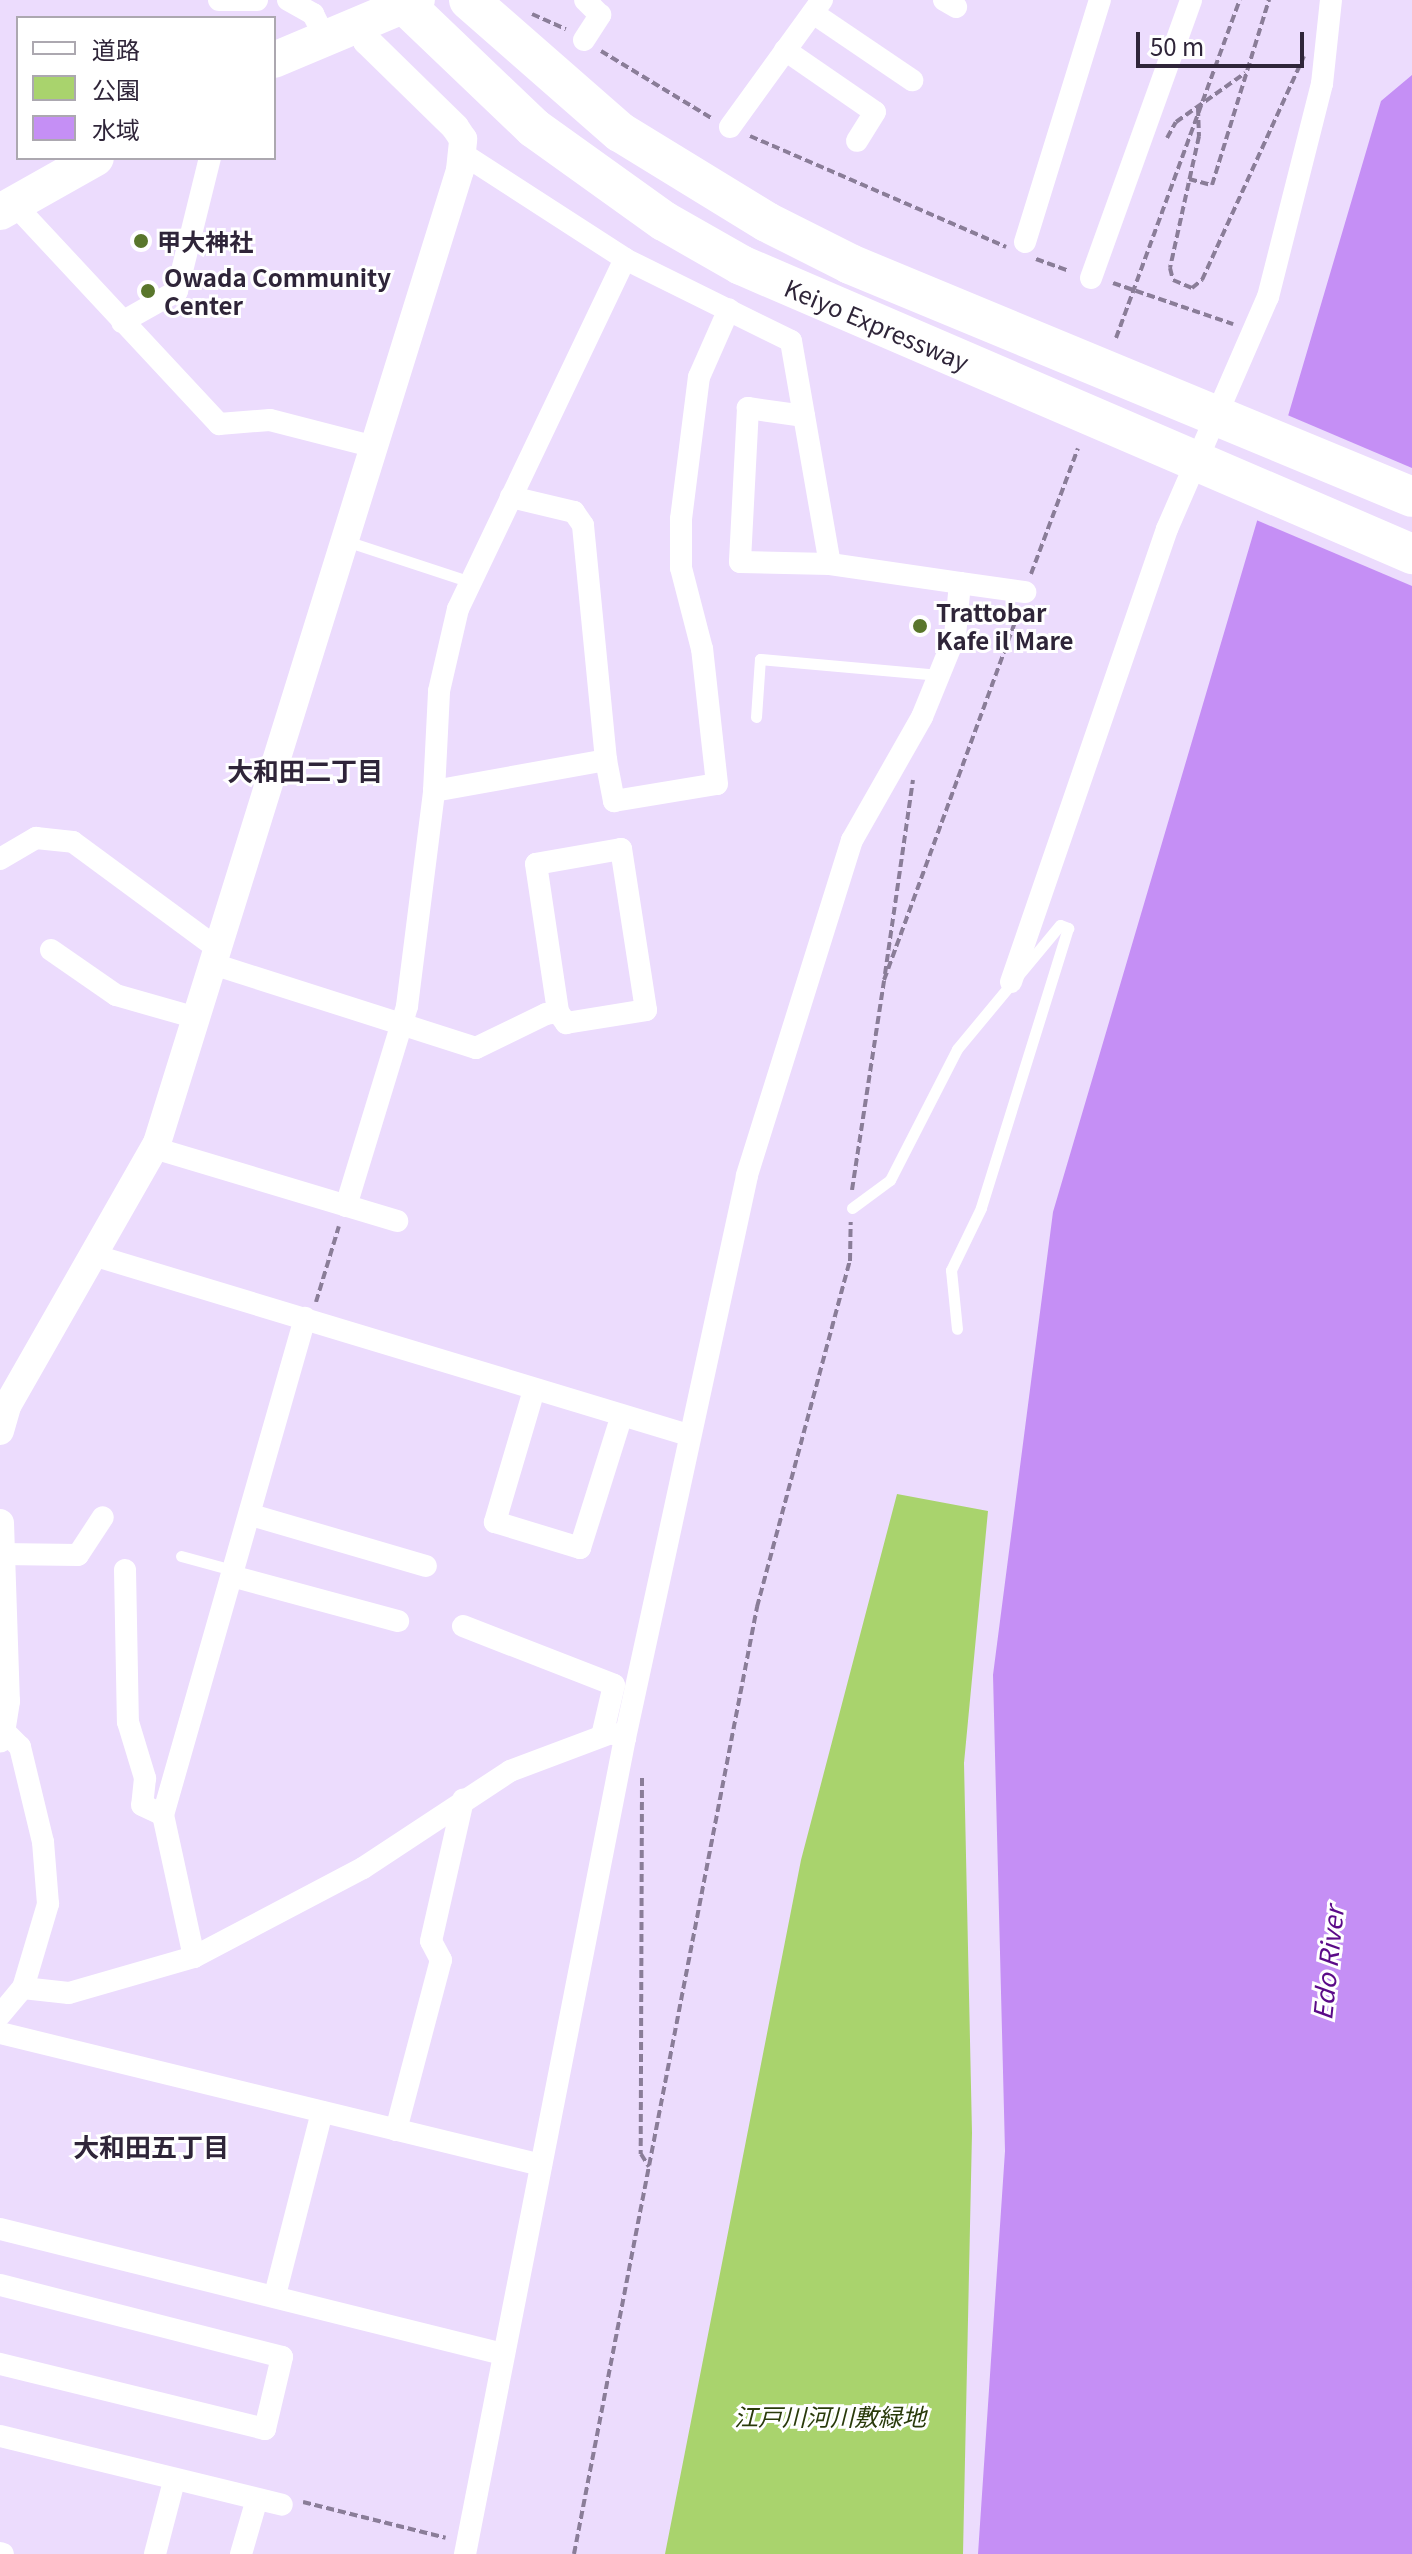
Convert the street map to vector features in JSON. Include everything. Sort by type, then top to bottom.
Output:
[{"type":"highway","name":"Keiyo Expressway","points":[[469,0],[561,86],[686,177],[850,264],[1412,497]]},
{"type":"highway","name":"Keiyo Expressway","points":[[411,6],[534,128],[664,221],[830,306],[1146,437],[1412,554]]},
{"type":"main road","points":[[276,59],[359,22],[411,6]]},
{"type":"main road","points":[[7,208],[92,160]]},
{"type":"street","points":[[221,0],[257,0]]},
{"type":"street","points":[[288,0],[313,14],[324,36]]},
{"type":"street","points":[[584,40],[600,15],[585,0]]},
{"type":"street","points":[[1024,250],[1100,0]]},
{"type":"street","points":[[1092,278],[1191,0]]},
{"type":"street","points":[[1011,982],[1167,529],[1252,332],[1322,84],[1323,46],[1331,0]]},
{"type":"street","points":[[730,127],[817,6],[912,80]]},
{"type":"street","points":[[2,1414],[154,1148],[197,1018],[463,154],[455,127],[367,41],[359,22]]},
{"type":"street","points":[[785,50],[875,112],[857,141]]},
{"type":"street","points":[[463,154],[625,259],[791,341],[830,564]]},
{"type":"street","points":[[122,322],[177,291],[210,160]]},
{"type":"street","points":[[7,208],[219,424],[270,420],[371,446]]},
{"type":"street","points":[[346,1206],[400,1024],[434,791],[439,691],[471,582],[625,259]]},
{"type":"street","points":[[511,497],[574,512],[583,525],[606,760],[614,801],[717,784],[702,649],[680,557],[688,428],[699,377],[729,309]]},
{"type":"street","points":[[804,416],[748,408],[740,562],[830,564],[1025,592]]},
{"type":"street","points":[[466,2548],[625,1738],[747,1176],[791,1025],[852,840],[939,675],[955,636],[960,583]]},
{"type":"street","points":[[434,791],[606,760]]},
{"type":"street","points":[[1,857],[36,838],[73,842],[215,956],[400,1024],[476,1048],[558,1012]]},
{"type":"street","points":[[621,849],[646,1010],[566,1023],[558,1012],[536,864],[621,849]]},
{"type":"street","points":[[51,950],[116,995],[197,1018]]},
{"type":"street","points":[[154,1148],[397,1221]]},
{"type":"street","points":[[93,1255],[621,1418],[682,1433]]},
{"type":"street","points":[[194,1957],[163,1815],[255,1516],[308,1319]]},
{"type":"street","points":[[534,1390],[495,1522],[580,1548],[621,1418]]},
{"type":"street","points":[[255,1516],[426,1566]]},
{"type":"street","points":[[1,1554],[78,1555],[103,1517]]},
{"type":"street","points":[[0,1523],[1,1734],[20,1747],[46,1873],[48,1904],[23,1988],[0,2015]]},
{"type":"street","points":[[125,1570],[128,1722],[145,1778],[142,1805],[163,1815]]},
{"type":"street","points":[[236,1574],[398,1621]]},
{"type":"street","points":[[463,1626],[614,1685],[602,1736]]},
{"type":"street","points":[[23,1988],[69,1993],[194,1957],[363,1868],[510,1771],[602,1736],[625,1738]]},
{"type":"street","points":[[396,2130],[441,1960],[431,1941],[463,1800]]},
{"type":"street","points":[[0,2033],[541,2165]]},
{"type":"street","points":[[275,2295],[322,2112]]},
{"type":"street","points":[[0,2229],[503,2354]]},
{"type":"street","points":[[0,2285],[282,2357],[265,2429],[0,2364]]},
{"type":"street","points":[[0,2436],[282,2505]]},
{"type":"street","points":[[155,2554],[174,2481]]},
{"type":"street","points":[[241,2554],[257,2499]]},
{"type":"lane","points":[[343,540],[471,582]]},
{"type":"lane","points":[[756,717],[760,659],[939,675]]},
{"type":"lane","points":[[852,1208],[890,1180],[957,1049],[1060,925],[1068,928],[981,1208],[951,1270],[957,1329]]},
{"type":"lane","points":[[181,1556],[236,1574]]},
{"type":"path","points":[[1116,338],[1240,0]]},
{"type":"path","points":[[1189,179],[1212,185],[1269,0]]},
{"type":"path","points":[[520,7],[584,40],[730,127],[1092,278],[1136,290],[1252,332]]},
{"type":"path","points":[[1247,71],[1198,108],[1189,179],[1170,268],[1173,280],[1192,288],[1202,280],[1294,64],[1323,46]]},
{"type":"path","points":[[884,980],[1078,448]]},
{"type":"path","points":[[574,2554],[757,1607],[850,1261],[853,1158],[884,980],[915,764]]},
{"type":"path","points":[[308,1319],[346,1206]]},
{"type":"path","points":[[625,1738],[642,1745],[641,2154],[649,2167]]},
{"type":"path","points":[[282,2505],[284,2498],[466,2548]]},
{"type":"green space","name":"江戸川河川敷緑地","points":[[897,1494],[988,1511],[964,1763],[972,2133],[963,2554],[665,2554],[801,1860]]},
{"type":"water","name":"Edo River","points":[[1412,75],[1412,2554],[978,2554],[1005,2151],[993,1675],[1053,1212],[1381,101]]},
{"type":"pier","points":[[1285,414],[1412,468],[1412,586],[1254,519]]},
{"type":"place","name":"甲大神社","points":[[141,241]]},
{"type":"place","name":"Owada Community Center","points":[[148,291]]},
{"type":"place","name":"Trattobar Kafe il Mare","points":[[920,626]]},
{"type":"district","name":"大和田二丁目","points":[[305,770]]},
{"type":"district","name":"大和田五丁目","points":[[151,2146]]}]
